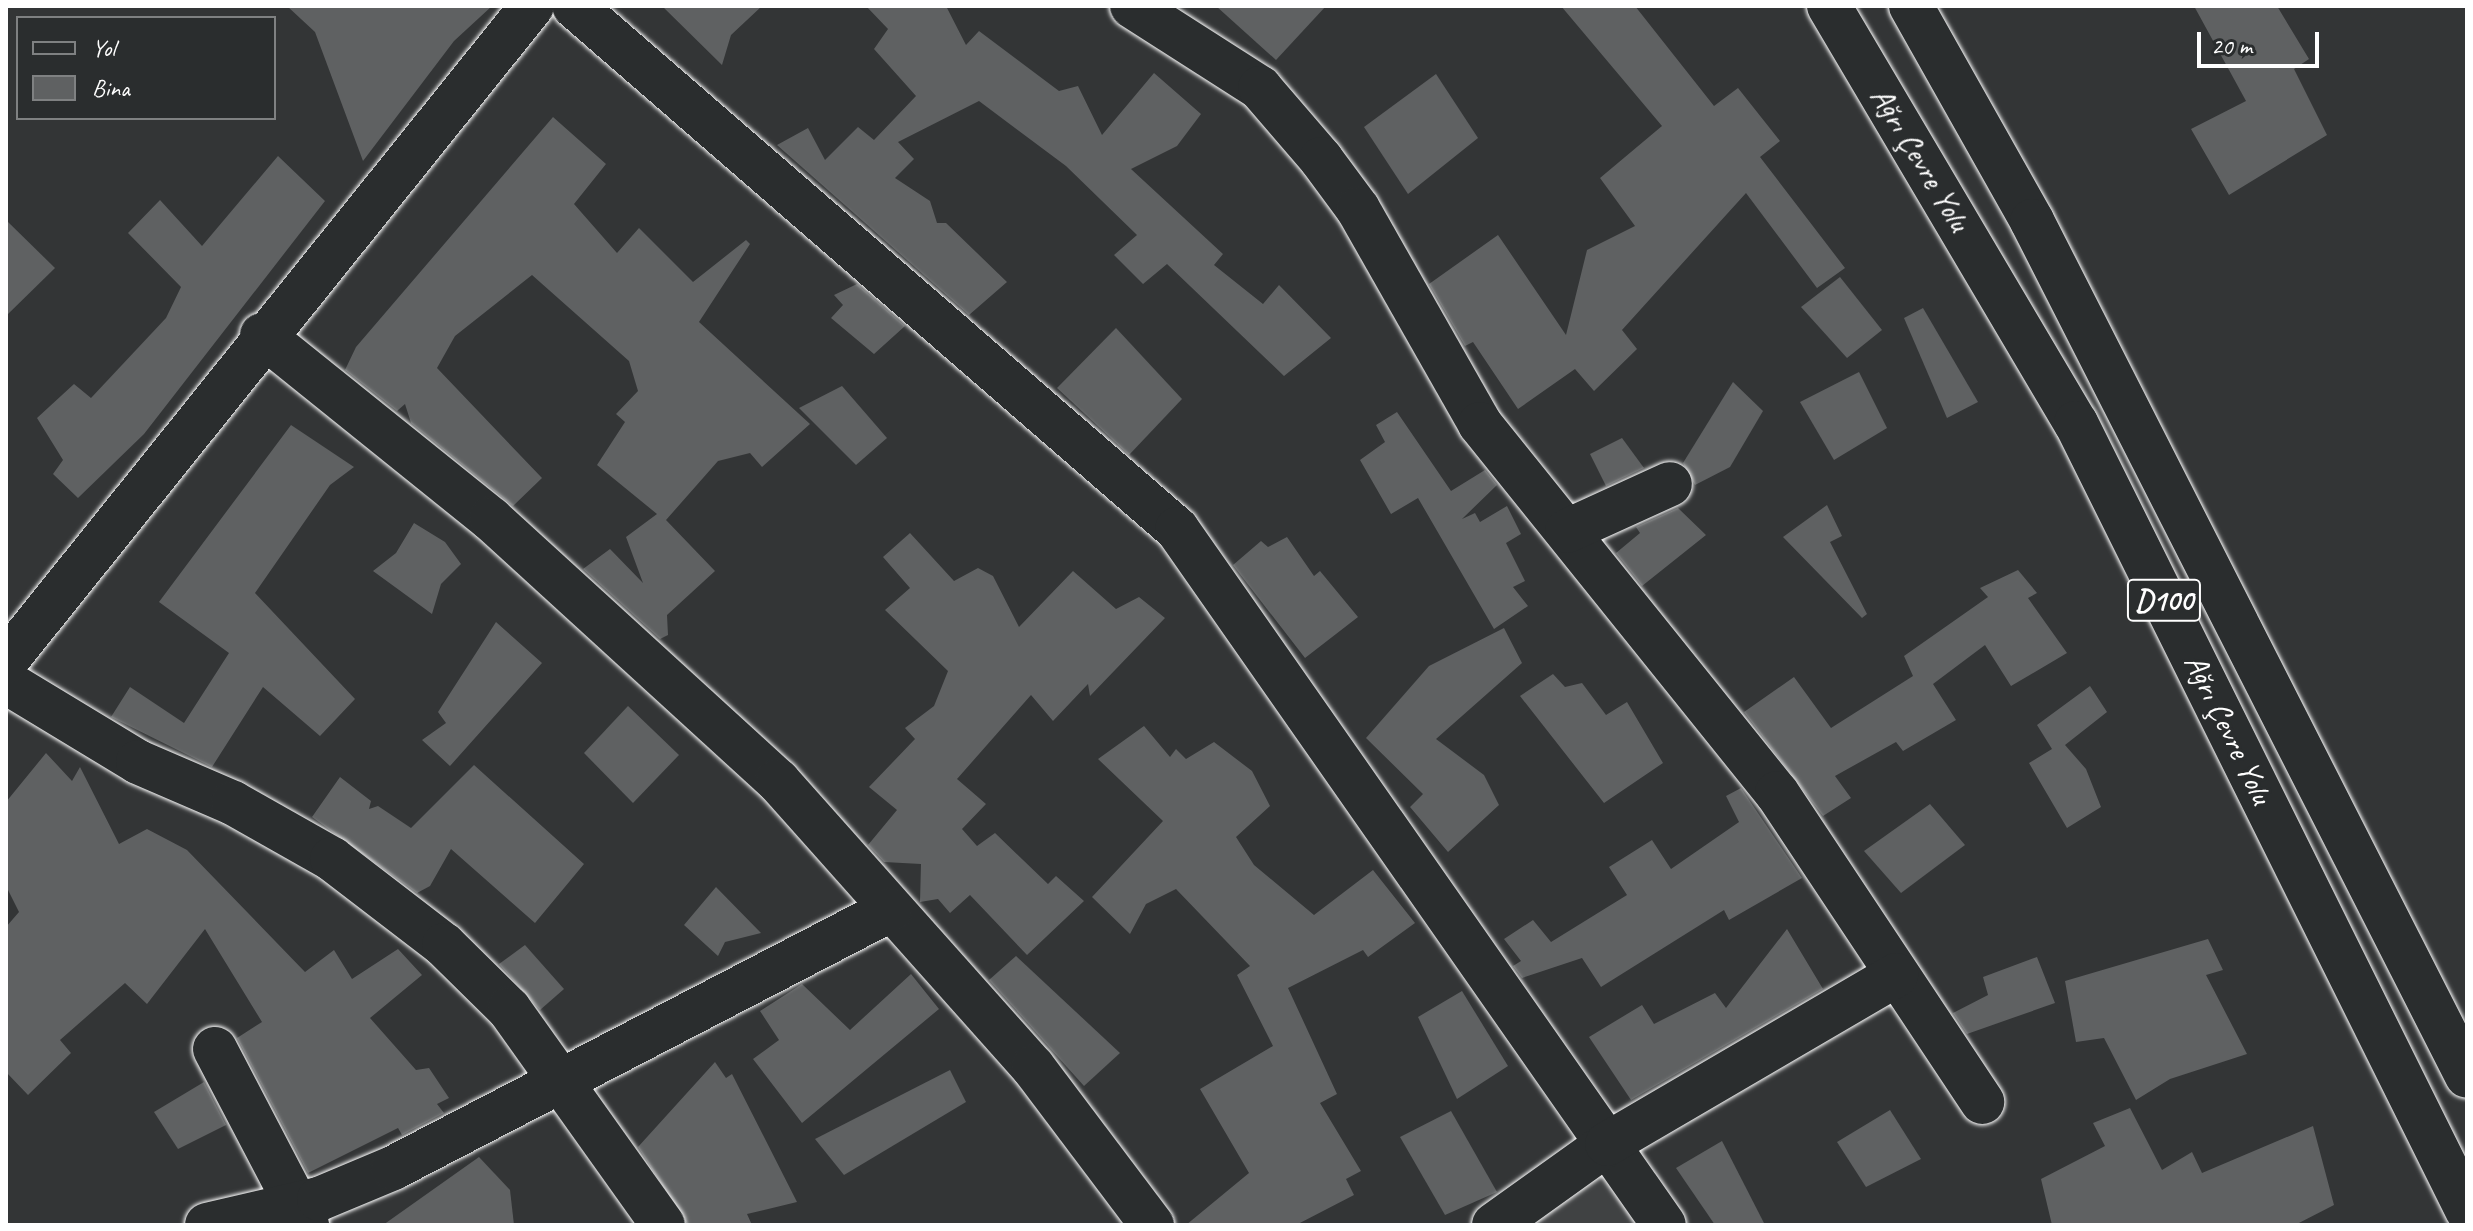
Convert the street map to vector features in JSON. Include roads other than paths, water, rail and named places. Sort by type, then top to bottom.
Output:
[{"type":"main road","points":[[6,661],[262,335],[532,6]]},
{"type":"main road","points":[[574,6],[1177,529],[1664,1225]]},
{"type":"main road","points":[[1132,6],[1260,88],[1321,159],[1358,209],[1480,424],[1777,793],[1982,1102]]},
{"type":"main road","name":"Ağrı Çevre Yolu","points":[[1829,6],[2076,423],[2467,1210]]},
{"type":"main road","name":"Ağrı Çevre Yolu","points":[[1911,6],[2032,221],[2467,1076]]},
{"type":"main road","points":[[262,335],[491,519],[756,760],[890,910],[909,922],[1033,1067],[1152,1225]]},
{"type":"main road","points":[[1567,531],[1670,484]]},
{"type":"main road","points":[[6,682],[138,762],[233,803],[332,859],[444,945],[509,1009],[559,1084],[663,1225]]},
{"type":"main road","points":[[207,1225],[303,1214],[890,910]]},
{"type":"main road","points":[[1494,1225],[1607,1144],[1896,975]]},
{"type":"main road","points":[[215,1049],[303,1214]]}]
